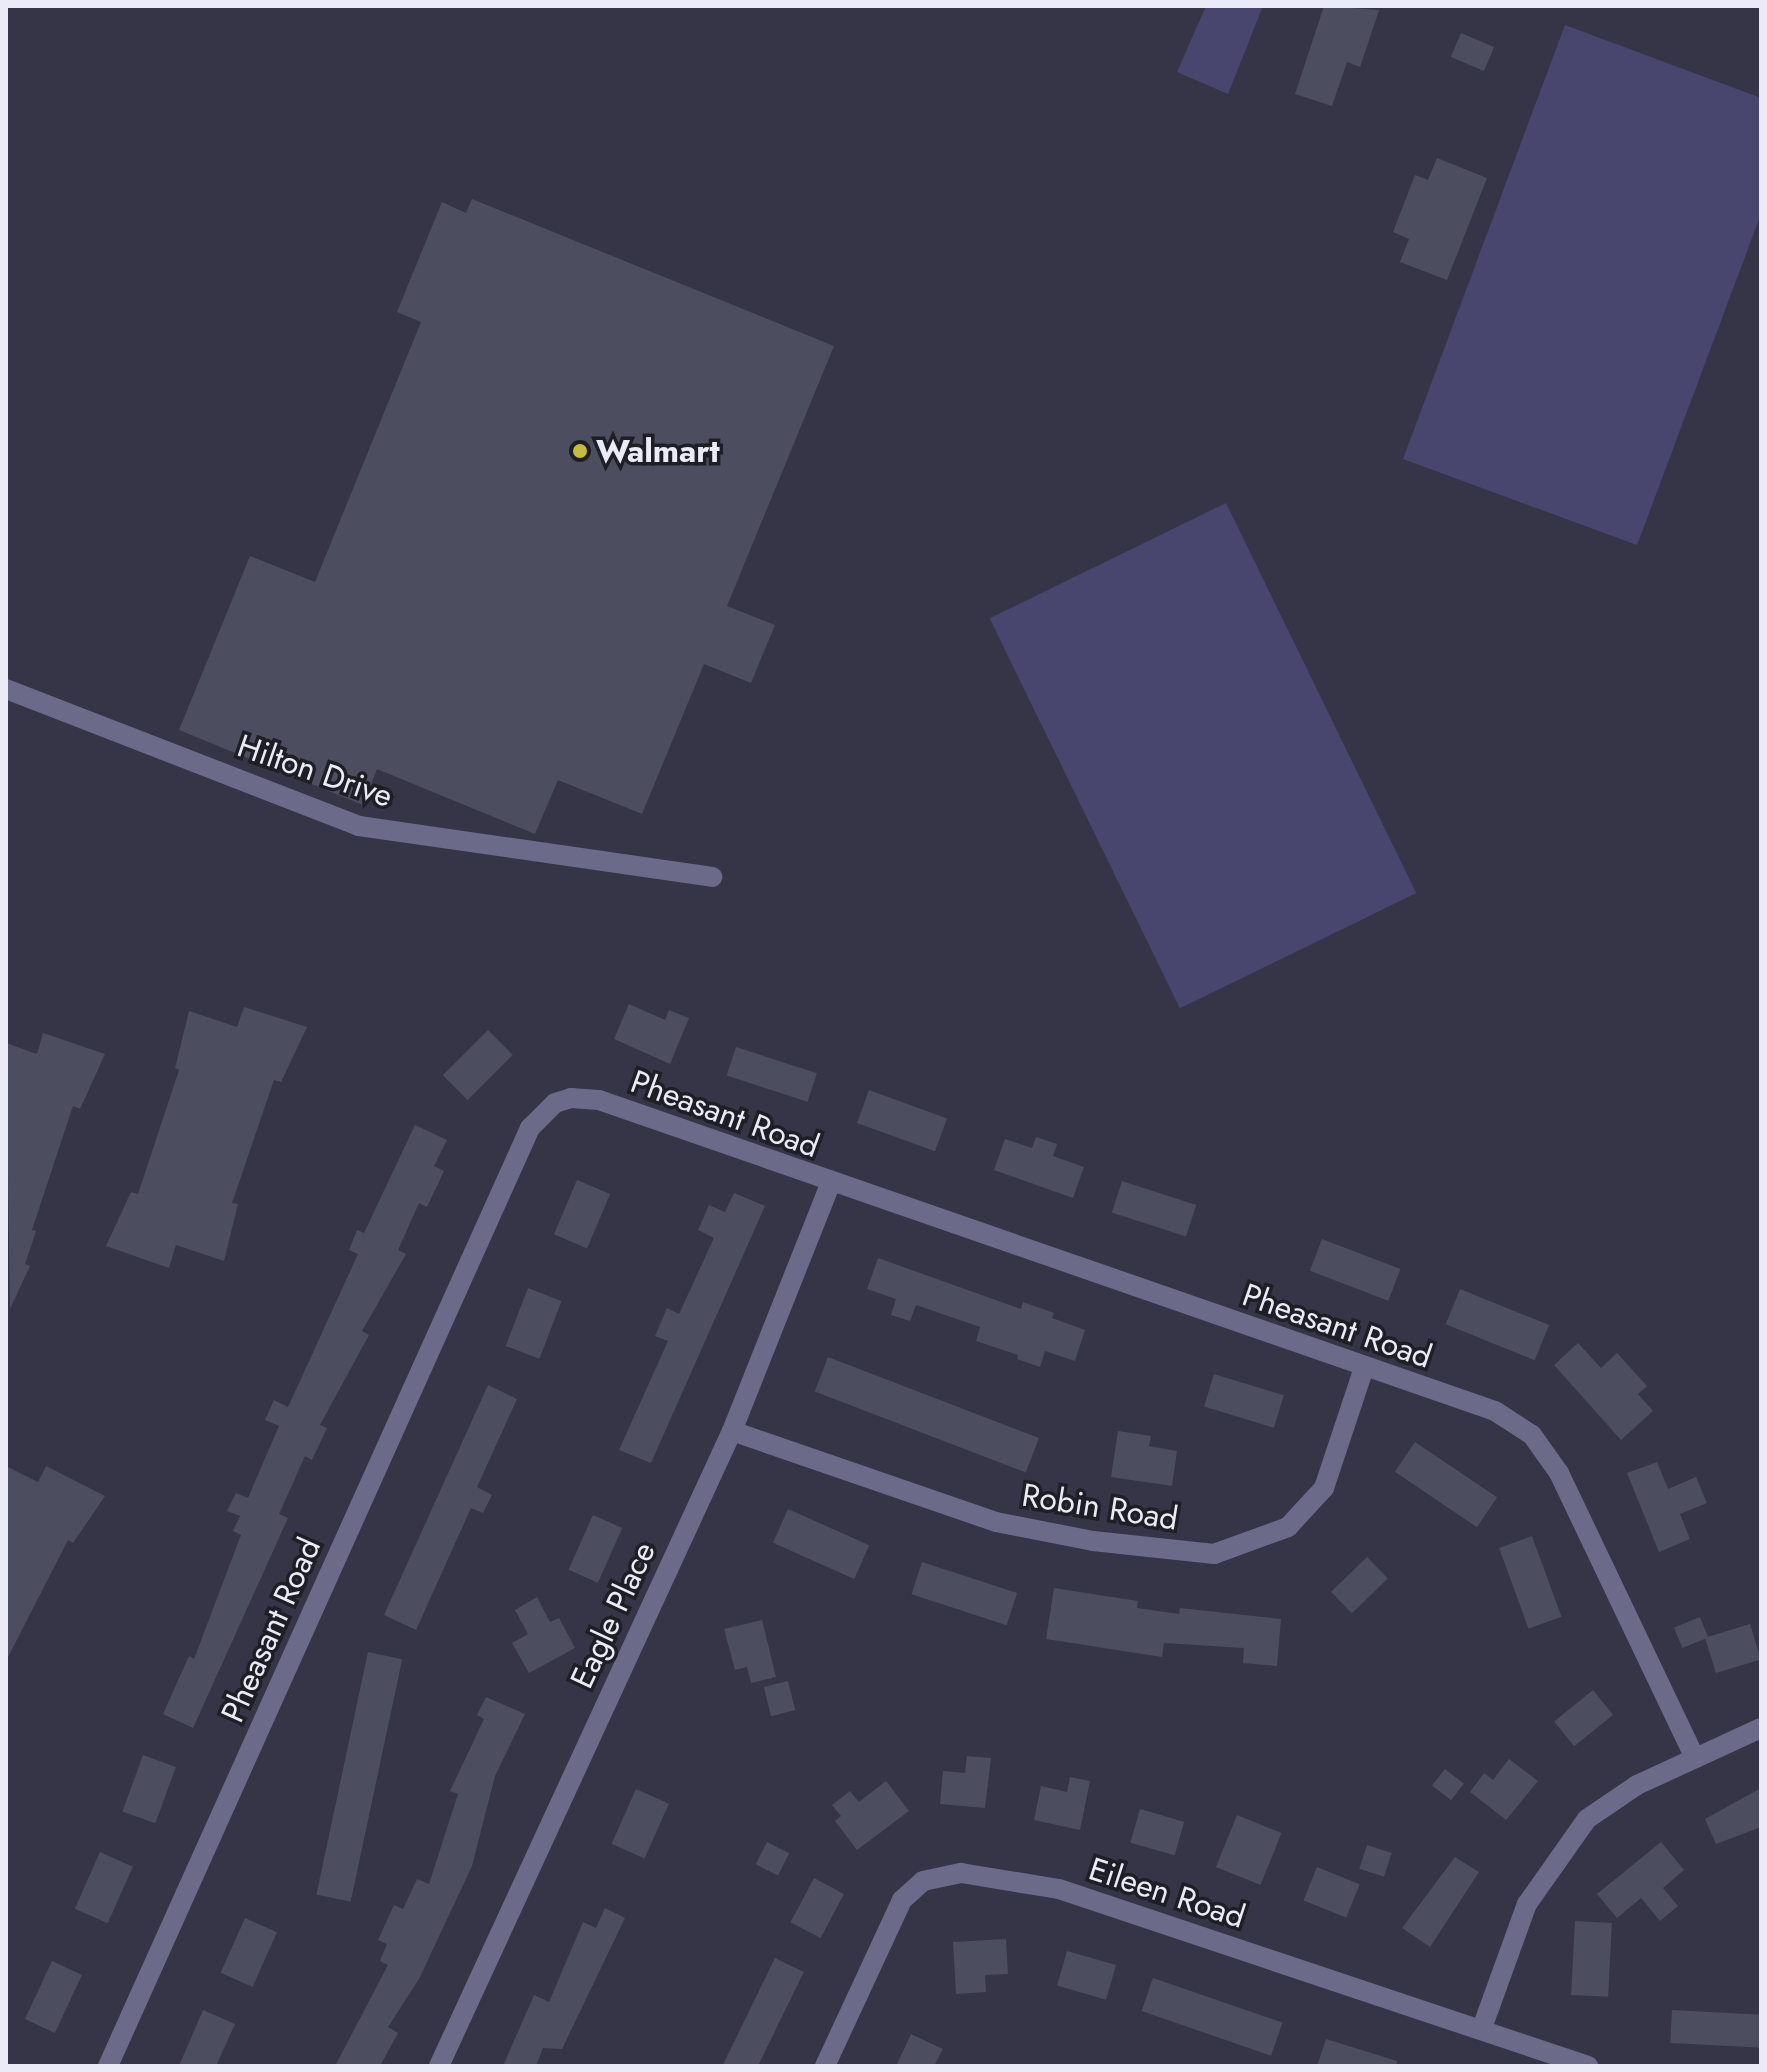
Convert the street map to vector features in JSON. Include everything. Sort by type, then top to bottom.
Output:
[{"type":"street","name":"Hilton Drive","points":[[6,689],[359,826],[712,877]]},
{"type":"street","name":"Pheasant Road","points":[[108,2066],[541,1114],[571,1098],[599,1100],[830,1185],[1495,1411],[1532,1435],[1559,1473],[1695,1758]]},
{"type":"street","name":"Eagle Place","points":[[439,2066],[732,1431],[830,1185]]},
{"type":"street","name":"Robin Road","points":[[732,1431],[996,1522],[1093,1541],[1214,1554],[1263,1541],[1288,1527],[1324,1488],[1364,1368]]},
{"type":"street","points":[[1482,2028],[1527,1904],[1574,1834],[1617,1796],[1761,1728]]},
{"type":"street","name":"Eileen Road","points":[[825,2066],[895,1911],[923,1881],[947,1873],[1059,1889],[1482,2028],[1588,2066]]},
{"type":"shaded area","points":[[1206,6],[1263,6],[1228,94],[1177,72]]},
{"type":"shaded area","points":[[1565,25],[1761,98],[1761,214],[1637,545],[1403,459]]},
{"type":"shaded area","points":[[1226,503],[1416,893],[1180,1008],[990,618]]},
{"type":"building","points":[[1324,6],[1379,10],[1360,67],[1347,62],[1332,106],[1295,94]]},
{"type":"building","points":[[1461,33],[1494,47],[1484,71],[1451,57]]},
{"type":"building","points":[[1437,158],[1487,178],[1447,280],[1400,262],[1409,239],[1393,232],[1415,175],[1428,180]]},
{"type":"building","name":"Walmart","points":[[472,199],[834,346],[727,606],[775,625],[751,683],[704,664],[642,814],[558,780],[535,834],[377,769],[363,805],[179,730],[250,556],[315,582],[421,322],[397,312],[442,202],[466,213]]},
{"type":"building","points":[[629,1004],[665,1020],[669,1010],[689,1018],[670,1064],[614,1039]]},
{"type":"building","points":[[244,1007],[307,1027],[281,1082],[274,1080],[232,1203],[238,1204],[224,1261],[176,1245],[169,1268],[106,1246],[131,1192],[138,1194],[179,1070],[175,1068],[189,1011],[237,1027]]},
{"type":"building","points":[[488,1030],[513,1055],[467,1100],[443,1075]]},
{"type":"building","points":[[43,1033],[105,1054],[80,1109],[73,1106],[32,1230],[36,1231],[25,1264],[30,1266],[10,1309],[6,1043],[37,1054]]},
{"type":"building","points":[[736,1047],[817,1073],[808,1102],[727,1076]]},
{"type":"building","points":[[869,1090],[947,1118],[935,1151],[857,1123]]},
{"type":"building","points":[[415,1125],[447,1140],[434,1166],[444,1171],[427,1207],[419,1203],[398,1250],[406,1254],[362,1331],[369,1335],[320,1425],[327,1428],[312,1460],[305,1456],[279,1514],[288,1518],[193,1728],[163,1714],[189,1656],[194,1659],[241,1535],[233,1531],[240,1516],[227,1511],[236,1493],[248,1498],[279,1426],[265,1420],[274,1400],[288,1407],[358,1254],[349,1250],[357,1230],[364,1233]]},
{"type":"building","points":[[1036,1137],[1057,1144],[1053,1156],[1084,1167],[1073,1198],[994,1170],[1005,1139],[1032,1148]]},
{"type":"building","points":[[577,1180],[610,1194],[587,1248],[554,1234]]},
{"type":"building","points":[[1122,1181],[1196,1205],[1186,1236],[1112,1212]]},
{"type":"building","points":[[734,1193],[765,1206],[651,1463],[619,1450],[668,1341],[655,1336],[667,1308],[679,1314],[714,1238],[698,1230],[709,1205],[725,1212]]},
{"type":"building","points":[[1322,1239],[1400,1269],[1388,1301],[1310,1271]]},
{"type":"building","points":[[878,1258],[1021,1309],[1023,1302],[1054,1313],[1052,1318],[1085,1330],[1075,1361],[1045,1351],[1040,1367],[1017,1359],[1018,1355],[976,1341],[980,1327],[916,1305],[910,1321],[891,1315],[896,1299],[867,1289]]},
{"type":"building","points":[[528,1288],[562,1301],[539,1359],[506,1346]]},
{"type":"building","points":[[1460,1289],[1549,1325],[1535,1360],[1446,1324]]},
{"type":"building","points":[[1578,1343],[1601,1368],[1617,1353],[1647,1386],[1638,1394],[1653,1411],[1621,1440],[1554,1365]]},
{"type":"building","points":[[828,1357],[1039,1438],[1026,1473],[815,1392]]},
{"type":"building","points":[[1214,1374],[1284,1395],[1274,1428],[1204,1407]]},
{"type":"building","points":[[488,1385],[517,1399],[477,1487],[492,1495],[483,1513],[471,1508],[416,1630],[384,1615]]},
{"type":"building","points":[[1118,1431],[1151,1436],[1149,1446],[1177,1451],[1172,1486],[1111,1477]]},
{"type":"building","points":[[1415,1442],[1497,1497],[1477,1527],[1395,1472]]},
{"type":"building","points":[[1657,1462],[1668,1489],[1696,1477],[1707,1503],[1680,1514],[1690,1539],[1659,1552],[1627,1473]]},
{"type":"building","points":[[6,1466],[38,1482],[46,1466],[105,1496],[73,1543],[68,1540],[6,1661]]},
{"type":"building","points":[[788,1509],[869,1545],[854,1579],[773,1543]]},
{"type":"building","points":[[593,1515],[622,1528],[598,1583],[569,1570]]},
{"type":"building","points":[[1532,1536],[1561,1617],[1529,1629],[1499,1548]]},
{"type":"building","points":[[1367,1557],[1388,1579],[1352,1613],[1331,1592]]},
{"type":"building","points":[[922,1562],[1017,1593],[1007,1625],[911,1594]]},
{"type":"building","points":[[1054,1588],[1138,1601],[1137,1608],[1179,1614],[1180,1608],[1281,1619],[1277,1666],[1243,1663],[1244,1648],[1164,1643],[1162,1657],[1046,1639]]},
{"type":"building","points":[[537,1597],[550,1622],[559,1618],[575,1648],[529,1673],[512,1643],[528,1634],[515,1610]]},
{"type":"building","points":[[1700,1617],[1708,1637],[1682,1648],[1674,1627]]},
{"type":"building","points":[[762,1620],[776,1677],[751,1683],[747,1667],[735,1670],[724,1629]]},
{"type":"building","points":[[1750,1624],[1761,1659],[1716,1673],[1705,1638]]},
{"type":"building","points":[[368,1652],[402,1659],[351,1902],[316,1895]]},
{"type":"building","points":[[788,1681],[795,1710],[771,1716],[764,1687]]},
{"type":"building","points":[[1593,1690],[1613,1715],[1574,1746],[1554,1721]]},
{"type":"building","points":[[486,1697],[525,1714],[495,1776],[472,1866],[419,1979],[388,2027],[398,2033],[380,2066],[335,2066],[388,1965],[380,1961],[387,1944],[378,1940],[394,1905],[403,1909],[417,1879],[429,1884],[458,1794],[450,1791],[484,1719],[477,1715]]},
{"type":"building","points":[[143,1755],[176,1767],[155,1823],[122,1811]]},
{"type":"building","points":[[967,1756],[991,1758],[985,1808],[940,1804],[943,1771],[965,1773]]},
{"type":"building","points":[[1509,1759],[1538,1781],[1506,1820],[1470,1792],[1484,1773],[1493,1780]]},
{"type":"building","points":[[1445,1769],[1464,1784],[1451,1800],[1432,1786]]},
{"type":"building","points":[[1070,1777],[1090,1781],[1080,1830],[1034,1820],[1041,1786],[1067,1792]]},
{"type":"building","points":[[886,1781],[909,1811],[857,1850],[835,1821],[841,1816],[832,1805],[850,1791],[859,1802]]},
{"type":"building","points":[[1761,1788],[1761,1827],[1716,1844],[1705,1819]]},
{"type":"building","points":[[636,1789],[669,1804],[644,1858],[612,1844]]},
{"type":"building","points":[[1140,1809],[1184,1822],[1175,1855],[1130,1843]]},
{"type":"building","points":[[1237,1815],[1282,1833],[1261,1885],[1216,1867]]},
{"type":"building","points":[[767,1842],[789,1853],[778,1876],[756,1864]]},
{"type":"building","points":[[1661,1842],[1684,1870],[1663,1888],[1678,1906],[1660,1921],[1641,1898],[1617,1918],[1597,1894]]},
{"type":"building","points":[[1367,1845],[1392,1853],[1384,1877],[1359,1869]]},
{"type":"building","points":[[100,1852],[133,1867],[108,1923],[75,1909]]},
{"type":"building","points":[[1455,1857],[1479,1872],[1430,1947],[1402,1928]]},
{"type":"building","points":[[1317,1867],[1360,1884],[1346,1918],[1304,1900]]},
{"type":"building","points":[[814,1878],[844,1894],[821,1938],[791,1922]]},
{"type":"building","points":[[605,1908],[625,1918],[562,2049],[543,2048],[536,2066],[503,2066],[534,1995],[549,2002],[583,1922],[596,1928]]},
{"type":"building","points":[[245,1918],[277,1932],[253,1987],[221,1973]]},
{"type":"building","points":[[1575,1921],[1612,1923],[1608,1997],[1571,1995]]},
{"type":"building","points":[[1006,1939],[1008,1974],[985,1975],[986,1992],[956,1994],[953,1942]]},
{"type":"building","points":[[1067,1951],[1116,1965],[1106,2000],[1057,1986]]},
{"type":"building","points":[[775,1958],[804,1972],[758,2066],[722,2066]]},
{"type":"building","points":[[52,1961],[82,1975],[55,2033],[25,2019]]},
{"type":"building","points":[[1153,1978],[1283,2023],[1271,2056],[1142,2011]]},
{"type":"building","points":[[203,2010],[235,2024],[216,2066],[179,2066]]},
{"type":"building","points":[[1672,2010],[1761,2015],[1759,2048],[1670,2043]]},
{"type":"building","points":[[911,2034],[943,2049],[934,2066],[896,2066]]},
{"type":"building","points":[[1326,2039],[1397,2061],[1396,2066],[1317,2066]]},
{"type":"place","name":"Walmart","points":[[580,451]]}]
